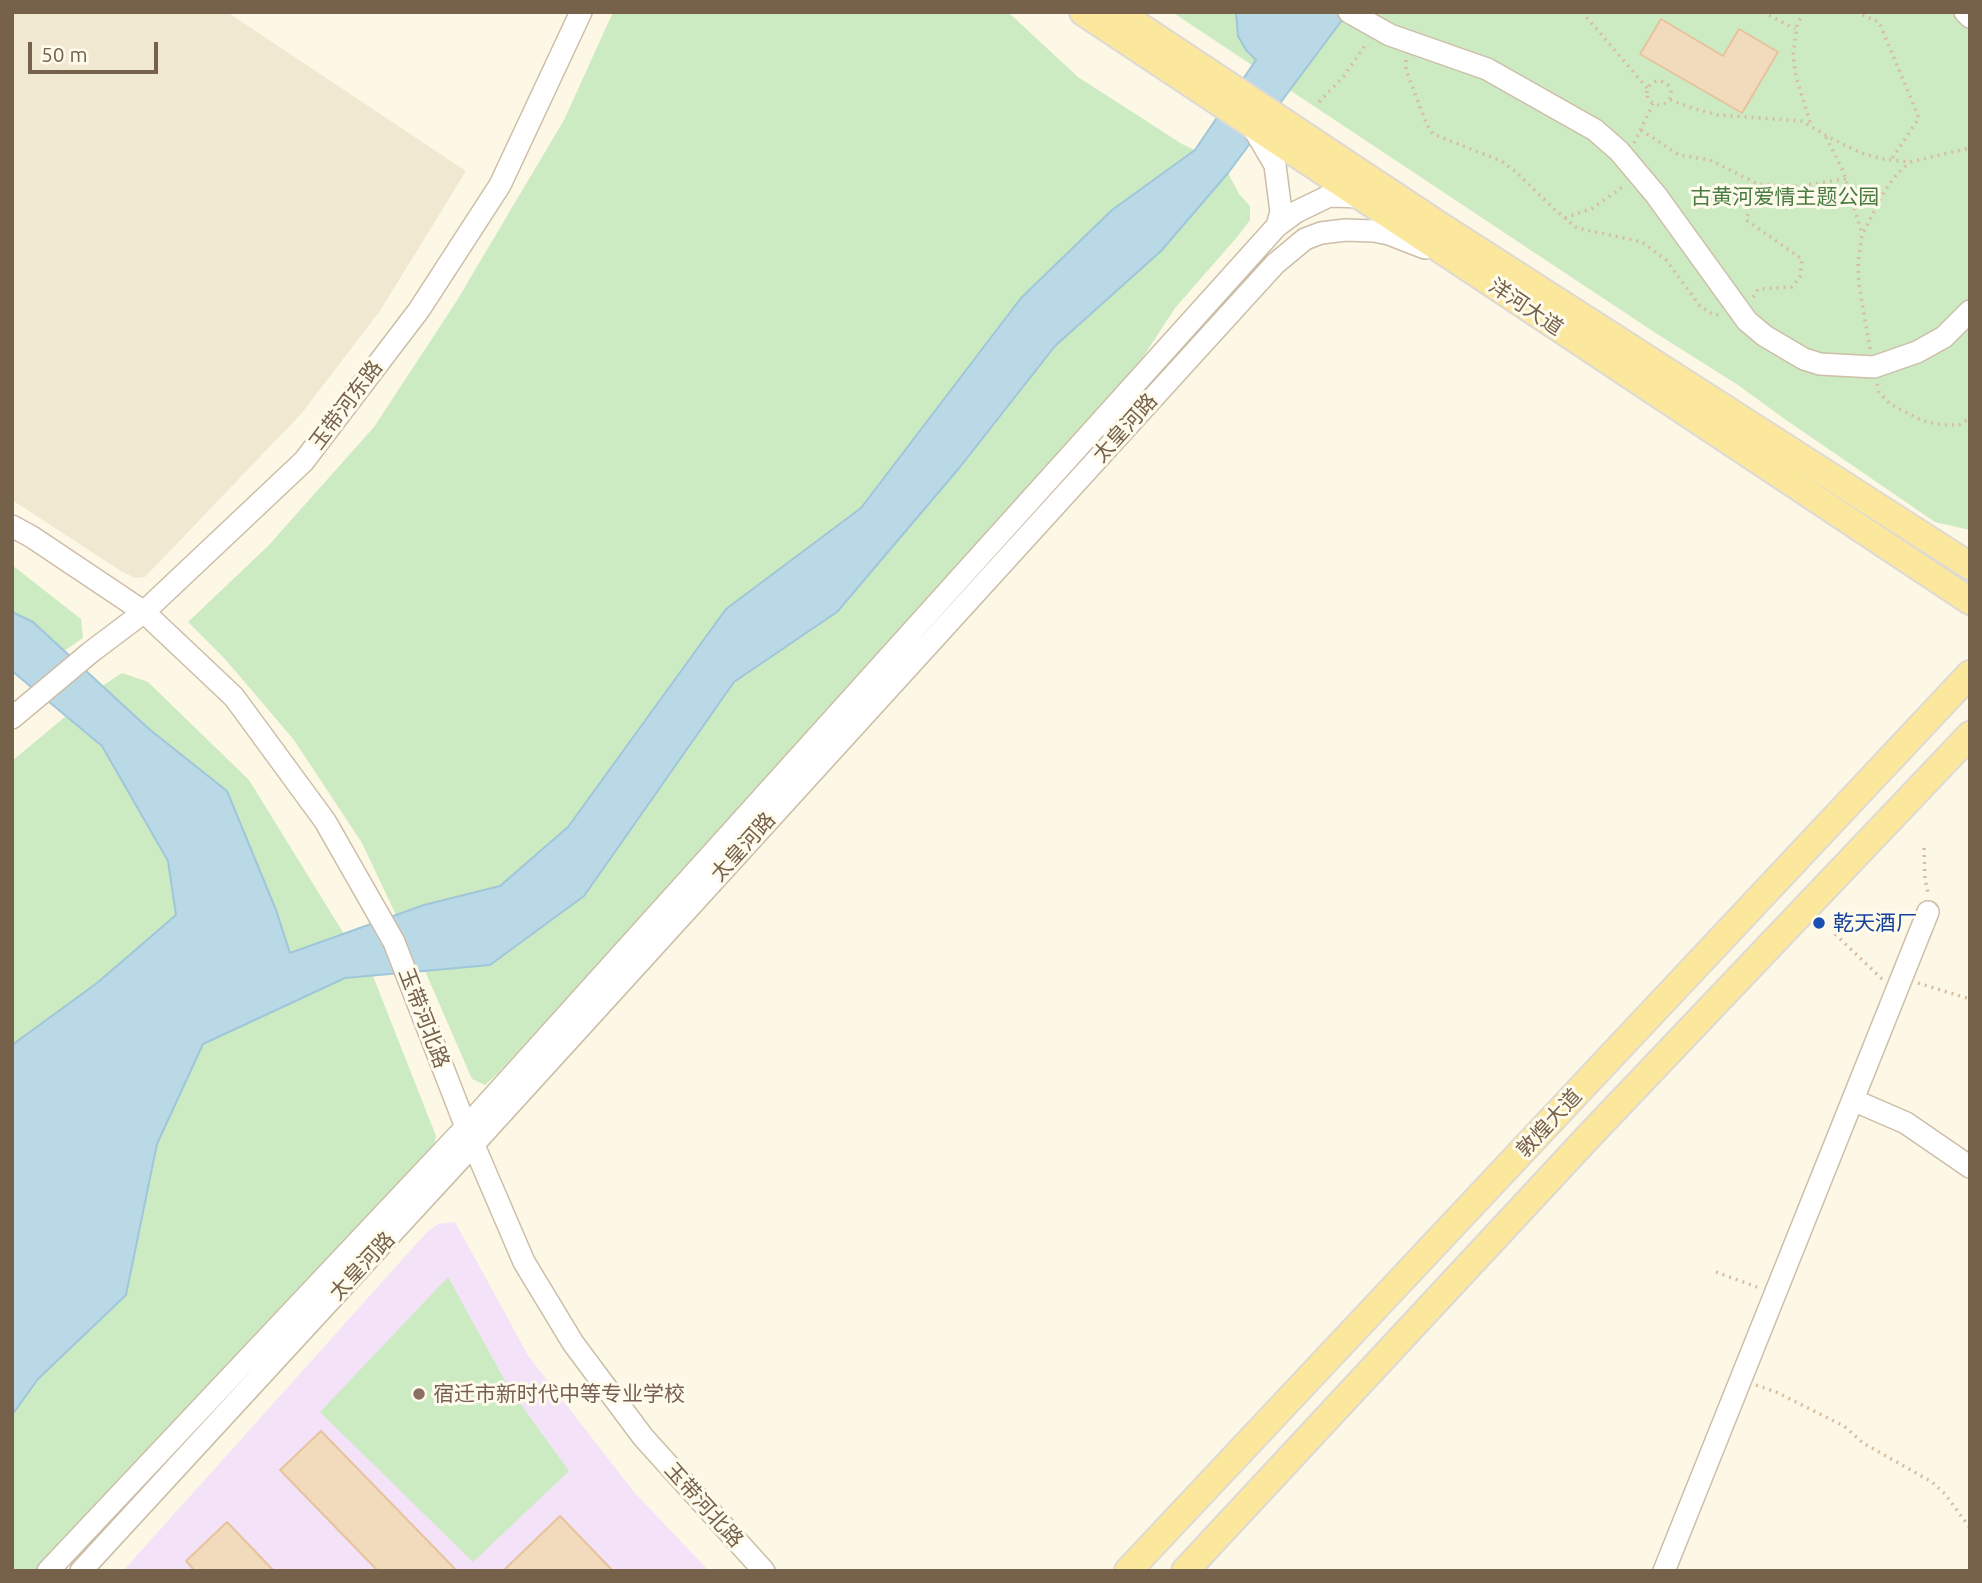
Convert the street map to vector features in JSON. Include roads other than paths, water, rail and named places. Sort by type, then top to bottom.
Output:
[{"type":"main road","name":"洋河大道","points":[[1083,12],[1970,601]]},
{"type":"main road","name":"洋河大道","points":[[1118,12],[1345,186],[1401,200],[1970,566]]},
{"type":"main road","name":"敦煌大道","points":[[1128,1571],[1970,674]]},
{"type":"main road","name":"敦煌大道","points":[[1185,1571],[1600,1124],[1970,735]]},
{"type":"street","name":"玉带河东路","points":[[18,714],[91,652],[144,612],[304,461],[419,310],[500,185],[581,12]]},
{"type":"street","points":[[1965,12],[1970,17]]},
{"type":"street","points":[[1361,20],[1407,41],[1487,69],[1595,130],[1632,166],[1744,316],[1765,336],[1804,359],[1819,364],[1874,367],[1917,352],[1944,337],[1970,311]]},
{"type":"street","points":[[1249,121],[1275,165],[1282,212],[1277,226]]},
{"type":"street","points":[[1275,264],[1345,186]]},
{"type":"street","name":"太皇河路","points":[[81,1571],[1277,226],[1296,212],[1345,186]]},
{"type":"street","name":"太皇河路","points":[[48,1571],[470,1136],[1275,264],[1305,239],[1321,233],[1345,230],[1389,234],[1452,258]]},
{"type":"street","name":"玉带河北路","points":[[12,526],[33,537],[144,612],[234,697],[325,821],[394,942],[470,1136],[524,1262],[573,1343],[643,1437],[764,1571]]},
{"type":"street","points":[[1664,1571],[1928,912]]},
{"type":"street","points":[[1853,1100],[1906,1123],[1970,1167]]},
{"type":"water","points":[[1236,12],[1348,12],[1228,173],[1161,251],[1055,346],[960,467],[837,612],[734,682],[584,896],[490,965],[345,978],[203,1044],[157,1144],[126,1295],[38,1379],[12,1415],[12,1045],[97,983],[176,915],[168,861],[102,746],[12,671],[12,612],[33,622],[149,729],[227,791],[276,910],[290,953],[424,905],[500,886],[568,827],[726,609],[861,508],[1021,298],[1112,210],[1195,150],[1256,60],[1238,36]]},
{"type":"place","name":"乾天酒厂","points":[[1819,923]]},
{"type":"place","name":"宿迁市新时代中等专业学校","points":[[419,1394]]},
{"type":"park label","name":"古黄河爱情主题公园","points":[[1785,197]]}]
